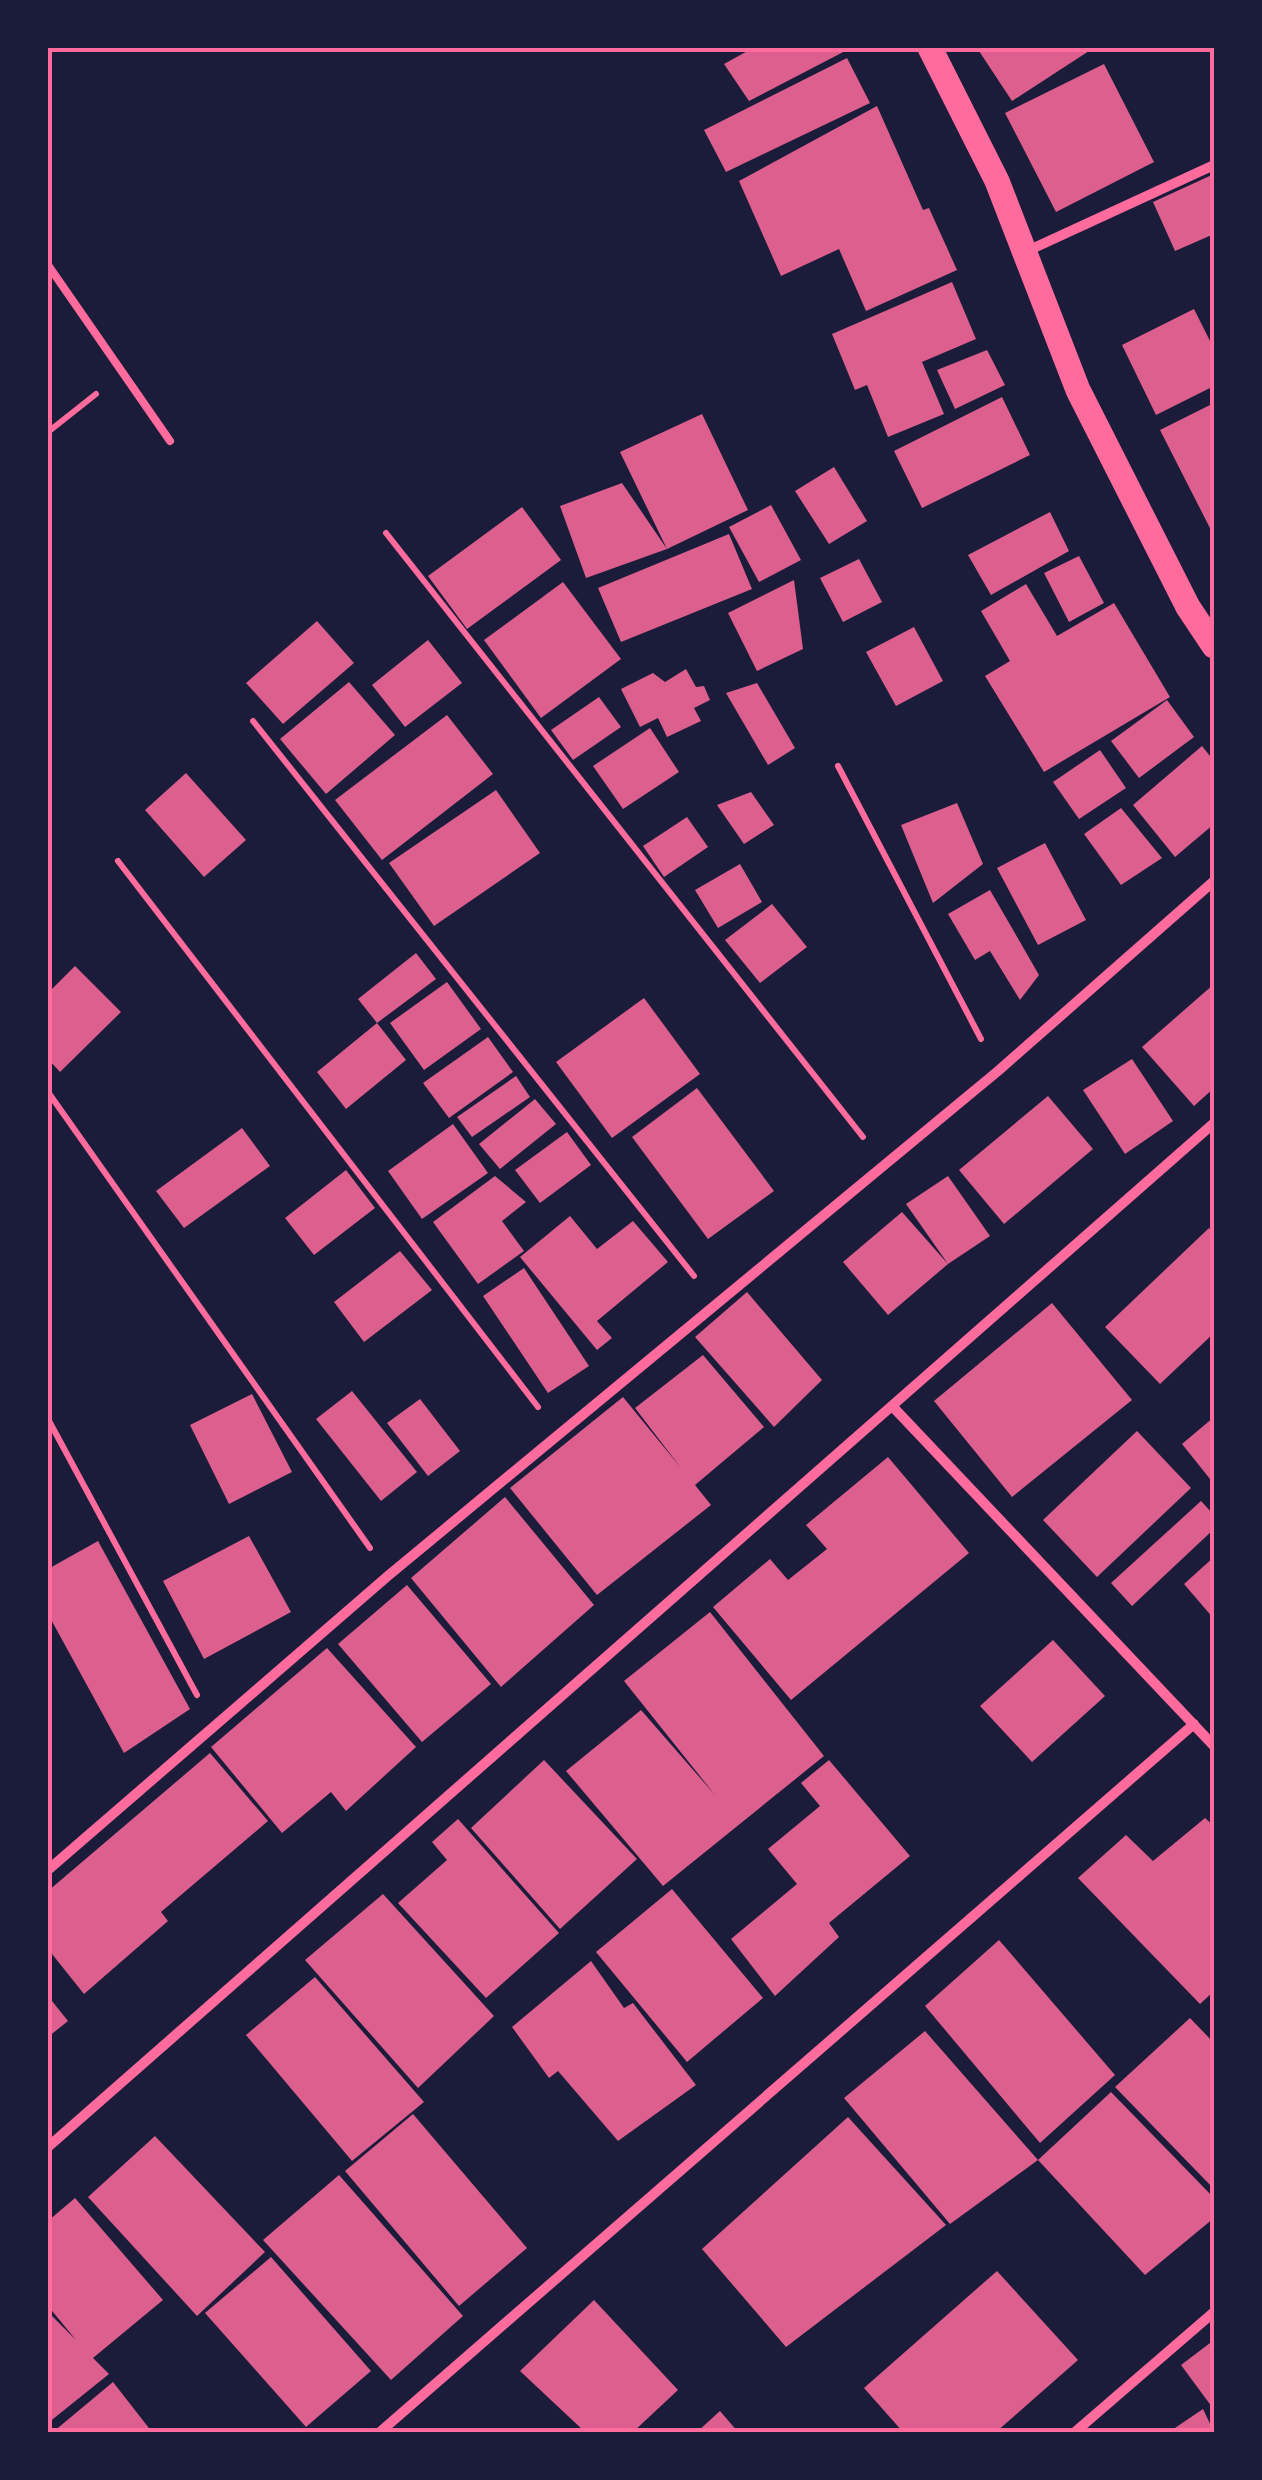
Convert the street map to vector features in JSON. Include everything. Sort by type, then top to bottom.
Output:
[{"type":"main road","points":[[930,48],[997,181],[1078,390],[1188,607],[1214,646]]},
{"type":"street","points":[[1024,252],[1214,165]]},
{"type":"street","points":[[48,1870],[389,1574],[998,1071],[1214,881]]},
{"type":"street","points":[[48,2147],[1214,1123]]},
{"type":"street","points":[[894,1408],[1214,1746]]},
{"type":"street","points":[[380,2432],[1194,1724]]},
{"type":"street","points":[[1075,2432],[1214,2312]]},
{"type":"lane","points":[[48,265],[170,441]]},
{"type":"path","points":[[48,432],[124,372]]},
{"type":"path","points":[[386,533],[884,1164]]},
{"type":"path","points":[[253,721],[716,1303]]},
{"type":"path","points":[[838,766],[998,1071]]},
{"type":"path","points":[[118,861],[558,1434]]},
{"type":"path","points":[[48,1092],[389,1574]]},
{"type":"path","points":[[48,1420],[214,1727]]},
{"type":"building","points":[[753,48],[851,48],[749,101],[724,64]]},
{"type":"building","points":[[977,48],[1087,48],[1089,51],[1012,101]]},
{"type":"building","points":[[847,58],[870,103],[726,172],[704,130]]},
{"type":"building","points":[[1104,64],[1154,162],[1056,212],[1005,113]]},
{"type":"building","points":[[877,106],[923,210],[929,208],[957,270],[866,311],[839,249],[781,276],[739,181]]},
{"type":"building","points":[[1214,174],[1214,234],[1175,251],[1153,202]]},
{"type":"building","points":[[952,282],[976,339],[922,362],[944,414],[888,437],[867,385],[855,390],[832,334]]},
{"type":"building","points":[[1194,309],[1214,349],[1214,386],[1156,415],[1122,345]]},
{"type":"building","points":[[987,350],[1005,385],[955,409],[937,370]]},
{"type":"building","points":[[1002,397],[1030,455],[922,508],[894,451]]},
{"type":"building","points":[[1214,403],[1214,536],[1160,430]]},
{"type":"building","points":[[702,414],[748,510],[667,549],[620,452]]},
{"type":"building","points":[[834,467],[867,521],[829,544],[795,491]]},
{"type":"building","points":[[622,483],[667,549],[586,578],[560,506]]},
{"type":"building","points":[[771,505],[801,560],[759,582],[729,527]]},
{"type":"building","points":[[522,507],[561,560],[467,629],[428,576]]},
{"type":"building","points":[[1050,512],[1069,551],[991,595],[968,555]]},
{"type":"building","points":[[729,534],[752,589],[621,642],[598,588]]},
{"type":"building","points":[[1079,556],[1104,603],[1069,622],[1044,573]]},
{"type":"building","points":[[859,559],[882,602],[843,622],[820,578]]},
{"type":"building","points":[[794,580],[803,649],[757,671],[728,613]]},
{"type":"building","points":[[563,582],[621,659],[541,718],[484,640]]},
{"type":"building","points":[[1026,584],[1057,636],[1114,603],[1170,697],[1044,772],[985,676],[1010,661],[981,611]]},
{"type":"building","points":[[317,621],[354,663],[283,724],[246,683]]},
{"type":"building","points":[[914,627],[943,681],[896,706],[866,652]]},
{"type":"building","points":[[428,640],[462,683],[405,727],[372,685]]},
{"type":"building","points":[[686,669],[696,687],[704,686],[710,700],[694,708],[701,721],[667,737],[658,718],[640,727],[621,689],[653,673],[665,682]]},
{"type":"building","points":[[349,682],[395,735],[326,794],[280,739]]},
{"type":"building","points":[[757,683],[795,748],[768,765],[726,693]]},
{"type":"building","points":[[599,697],[621,727],[573,760],[551,730]]},
{"type":"building","points":[[1167,700],[1194,737],[1139,778],[1111,741]]},
{"type":"building","points":[[447,715],[493,774],[382,860],[335,800]]},
{"type":"building","points":[[650,728],[679,772],[623,809],[593,766]]},
{"type":"building","points":[[1202,746],[1214,761],[1214,824],[1175,857],[1133,805]]},
{"type":"building","points":[[1100,750],[1126,788],[1079,819],[1053,782]]},
{"type":"building","points":[[186,773],[246,840],[204,877],[145,810]]},
{"type":"building","points":[[496,790],[540,853],[434,926],[389,863]]},
{"type":"building","points":[[751,792],[774,825],[744,844],[717,805]]},
{"type":"building","points":[[957,803],[983,864],[933,903],[901,825]]},
{"type":"building","points":[[1121,808],[1162,858],[1121,885],[1084,834]]},
{"type":"building","points":[[687,817],[708,847],[664,877],[643,846]]},
{"type":"building","points":[[1045,843],[1086,920],[1038,945],[997,868]]},
{"type":"building","points":[[740,864],[762,902],[718,928],[695,890]]},
{"type":"building","points":[[990,890],[1039,975],[1020,1000],[990,951],[975,960],[948,914]]},
{"type":"building","points":[[772,904],[807,947],[760,983],[725,940]]},
{"type":"building","points":[[416,953],[436,979],[377,1023],[358,999]]},
{"type":"building","points":[[75,966],[121,1012],[60,1072],[48,1059],[48,993]]},
{"type":"building","points":[[447,982],[481,1029],[424,1070],[390,1023]]},
{"type":"building","points":[[1214,984],[1214,1088],[1194,1106],[1142,1047]]},
{"type":"building","points":[[644,998],[700,1074],[612,1138],[556,1062]]},
{"type":"building","points":[[377,1023],[406,1060],[346,1109],[317,1072]]},
{"type":"building","points":[[488,1037],[513,1072],[449,1118],[423,1083]]},
{"type":"building","points":[[1132,1059],[1173,1121],[1125,1154],[1083,1090]]},
{"type":"building","points":[[516,1076],[530,1097],[472,1137],[457,1117]]},
{"type":"building","points":[[697,1088],[774,1191],[708,1239],[632,1137]]},
{"type":"building","points":[[1048,1096],[1093,1149],[1004,1224],[959,1170]]},
{"type":"building","points":[[535,1099],[556,1124],[500,1169],[479,1144]]},
{"type":"building","points":[[453,1124],[488,1173],[422,1219],[388,1171]]},
{"type":"building","points":[[242,1128],[270,1166],[184,1228],[156,1191]]},
{"type":"building","points":[[567,1132],[591,1165],[540,1203],[515,1170]]},
{"type":"building","points":[[346,1170],[375,1208],[314,1255],[285,1218]]},
{"type":"building","points":[[495,1176],[526,1202],[502,1221],[524,1251],[478,1284],[433,1222]]},
{"type":"building","points":[[948,1176],[990,1236],[948,1264],[906,1204]]},
{"type":"building","points":[[902,1212],[948,1264],[888,1315],[843,1262]]},
{"type":"building","points":[[570,1216],[597,1249],[633,1221],[668,1262],[597,1321],[612,1338],[597,1350],[520,1257]]},
{"type":"building","points":[[1209,1228],[1214,1234],[1214,1333],[1160,1384],[1105,1327]]},
{"type":"building","points":[[400,1251],[432,1290],[364,1342],[334,1302]]},
{"type":"building","points":[[524,1268],[589,1366],[548,1393],[483,1296]]},
{"type":"building","points":[[747,1292],[822,1380],[774,1427],[695,1337]]},
{"type":"building","points":[[1052,1303],[1132,1400],[1012,1497],[934,1401]]},
{"type":"building","points":[[703,1355],[764,1427],[695,1485],[711,1505],[597,1595],[510,1488],[623,1397],[681,1468],[635,1408]]},
{"type":"building","points":[[352,1391],[417,1472],[381,1501],[316,1419]]},
{"type":"building","points":[[252,1394],[292,1472],[229,1504],[190,1425]]},
{"type":"building","points":[[420,1399],[460,1451],[428,1476],[387,1423]]},
{"type":"building","points":[[1214,1417],[1214,1484],[1182,1444]]},
{"type":"building","points":[[1137,1431],[1191,1488],[1097,1577],[1043,1520]]},
{"type":"building","points":[[888,1457],[969,1553],[791,1700],[713,1607],[770,1559],[788,1580],[827,1549],[806,1525]]},
{"type":"building","points":[[505,1497],[594,1605],[501,1687],[411,1578]]},
{"type":"building","points":[[1201,1501],[1214,1515],[1214,1529],[1132,1606],[1111,1583]]},
{"type":"building","points":[[249,1536],[291,1612],[204,1659],[163,1581]]},
{"type":"building","points":[[98,1541],[190,1709],[124,1753],[48,1614],[48,1569]]},
{"type":"building","points":[[1214,1557],[1214,1619],[1184,1584]]},
{"type":"building","points":[[407,1585],[491,1684],[422,1742],[338,1644]]},
{"type":"building","points":[[710,1612],[824,1756],[663,1886],[566,1771],[641,1710],[715,1795],[624,1681]]},
{"type":"building","points":[[1053,1640],[1105,1696],[1032,1762],[980,1706]]},
{"type":"building","points":[[327,1648],[416,1747],[346,1811],[331,1792],[282,1833],[211,1747]]},
{"type":"building","points":[[210,1753],[268,1821],[161,1912],[168,1921],[84,1994],[48,1949],[48,1891]]},
{"type":"building","points":[[544,1760],[637,1859],[560,1929],[471,1828]]},
{"type":"building","points":[[829,1760],[910,1856],[829,1923],[839,1937],[775,1996],[731,1939],[797,1884],[768,1849],[820,1806],[801,1783]]},
{"type":"building","points":[[1205,1818],[1214,1826],[1214,1991],[1200,2004],[1078,1878],[1126,1835],[1153,1861]]},
{"type":"building","points":[[458,1819],[559,1933],[486,1998],[398,1903],[447,1860],[432,1842]]},
{"type":"building","points":[[672,1889],[763,1998],[687,2062],[596,1952]]},
{"type":"building","points":[[383,1894],[494,2016],[418,2088],[305,1960]]},
{"type":"building","points":[[999,1940],[1115,2075],[1040,2143],[925,2006]]},
{"type":"building","points":[[591,1961],[624,2008],[633,2003],[696,2085],[618,2141],[558,2071],[549,2078],[512,2027]]},
{"type":"building","points":[[315,1977],[424,2102],[352,2161],[246,2035]]},
{"type":"building","points":[[48,1996],[68,2021],[48,2037]]},
{"type":"building","points":[[1190,2018],[1214,2043],[1212,2187],[1115,2087]]},
{"type":"building","points":[[925,2031],[1038,2160],[950,2224],[844,2098]]},
{"type":"building","points":[[1111,2092],[1214,2198],[1214,2218],[1145,2275],[1038,2160]]},
{"type":"building","points":[[413,2114],[527,2248],[459,2306],[345,2171]]},
{"type":"building","points":[[848,2117],[946,2225],[786,2347],[702,2249]]},
{"type":"building","points":[[155,2136],[265,2252],[197,2316],[88,2197]]},
{"type":"building","points":[[339,2175],[463,2316],[391,2380],[263,2240]]},
{"type":"building","points":[[75,2198],[163,2300],[93,2358],[109,2374],[48,2423],[48,2312],[76,2340],[48,2306],[48,2221]]},
{"type":"building","points":[[271,2257],[371,2371],[306,2427],[205,2313]]},
{"type":"building","points":[[997,2271],[1078,2360],[996,2432],[903,2432],[864,2388]]},
{"type":"building","points":[[594,2300],[678,2390],[633,2432],[585,2432],[520,2371]]},
{"type":"building","points":[[1214,2340],[1214,2405],[1212,2407],[1181,2365]]},
{"type":"building","points":[[113,2382],[152,2432],[53,2432]]},
{"type":"building","points":[[1203,2409],[1214,2432],[1169,2432]]},
{"type":"building","points":[[720,2411],[738,2432],[697,2432]]}]
